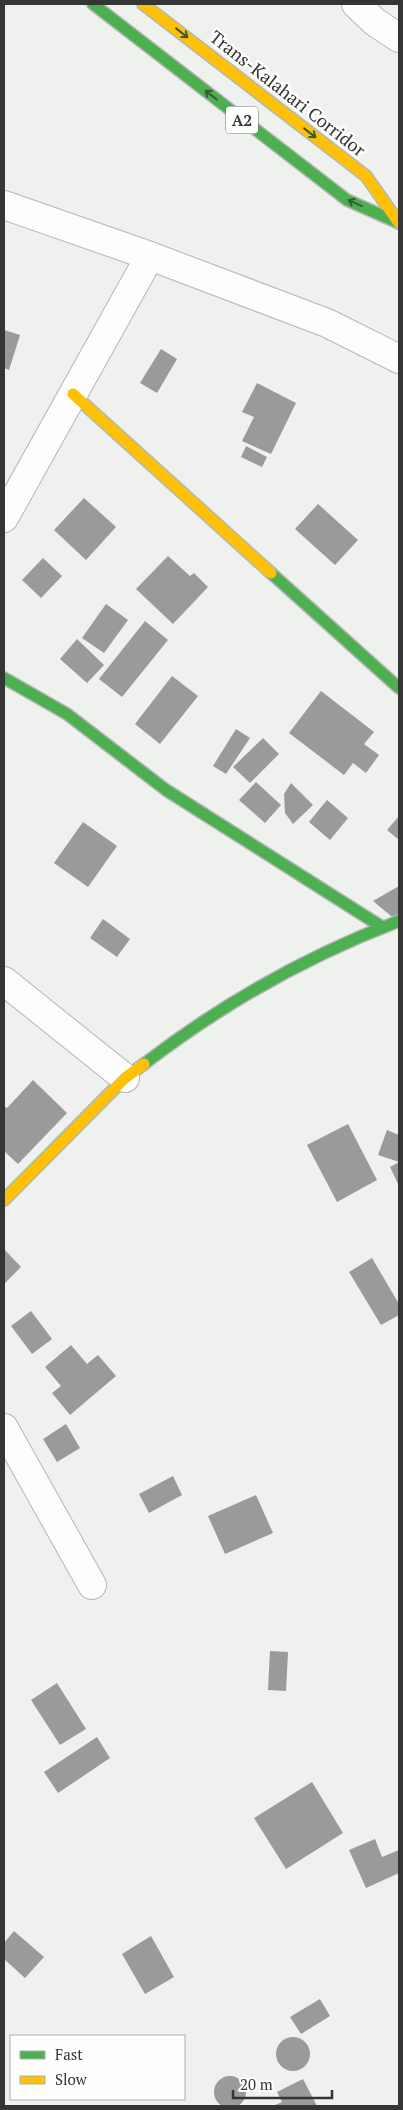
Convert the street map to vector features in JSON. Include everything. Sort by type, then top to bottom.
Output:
[{"type":"main road","name":"Trans-Kalahari Corridor","points":[[93,4],[347,200],[399,223]]},
{"type":"main road","name":"Trans-Kalahari Corridor","points":[[143,4],[366,176],[399,223]]},
{"type":"main road","points":[[73,394],[399,688]]},
{"type":"main road","points":[[4,678],[67,714],[166,790],[382,927]]},
{"type":"main road","points":[[4,1200],[125,1078],[188,1030],[255,989],[328,950],[399,921]]},
{"type":"street","points":[[356,4],[375,22],[399,38]]},
{"type":"street","points":[[4,204],[150,256],[327,323],[399,359]]},
{"type":"street","points":[[4,518],[150,256]]},
{"type":"street","points":[[4,981],[125,1078]]},
{"type":"street","points":[[4,1428],[92,1585]]},
{"type":"building","points":[[4,330],[20,335],[9,370],[4,368]]},
{"type":"building","points":[[161,349],[177,359],[157,393],[140,383]]},
{"type":"building","points":[[257,383],[296,403],[271,454],[242,441],[254,417],[242,412]]},
{"type":"building","points":[[246,446],[267,457],[262,467],[241,457]]},
{"type":"building","points":[[84,498],[116,527],[86,560],[54,530]]},
{"type":"building","points":[[318,504],[358,540],[335,565],[295,529]]},
{"type":"building","points":[[168,556],[190,576],[194,573],[208,587],[173,624],[136,589]]},
{"type":"building","points":[[43,558],[62,576],[41,598],[22,580]]},
{"type":"building","points":[[106,604],[128,620],[104,653],[82,638]]},
{"type":"building","points":[[145,621],[168,640],[122,697],[99,679]]},
{"type":"building","points":[[77,639],[104,665],[87,683],[60,659]]},
{"type":"building","points":[[172,676],[198,696],[160,744],[135,724]]},
{"type":"building","points":[[321,691],[374,732],[364,744],[379,755],[366,773],[353,763],[344,775],[289,733]]},
{"type":"building","points":[[236,729],[250,738],[226,774],[213,766]]},
{"type":"building","points":[[263,738],[279,754],[250,783],[233,767]]},
{"type":"building","points":[[256,782],[281,805],[265,823],[239,800]]},
{"type":"building","points":[[291,783],[313,805],[293,824],[285,813],[284,794]]},
{"type":"building","points":[[327,800],[348,818],[330,840],[309,822]]},
{"type":"building","points":[[399,816],[399,840],[387,830]]},
{"type":"building","points":[[83,822],[117,846],[88,887],[54,863]]},
{"type":"building","points":[[399,886],[399,920],[397,921],[373,901]]},
{"type":"building","points":[[103,919],[130,939],[117,957],[90,938]]},
{"type":"building","points":[[33,1080],[67,1113],[18,1164],[4,1151],[4,1106],[7,1108]]},
{"type":"building","points":[[348,1124],[377,1180],[337,1202],[307,1145]]},
{"type":"building","points":[[387,1130],[399,1135],[399,1162],[378,1155]]},
{"type":"building","points":[[399,1162],[399,1186],[390,1167]]},
{"type":"building","points":[[4,1249],[21,1267],[4,1284]]},
{"type":"building","points":[[372,1258],[399,1304],[399,1315],[381,1325],[349,1272]]},
{"type":"building","points":[[31,1311],[52,1339],[32,1354],[11,1326]]},
{"type":"building","points":[[71,1345],[87,1364],[98,1355],[116,1376],[70,1415],[52,1393],[61,1386],[45,1367]]},
{"type":"building","points":[[66,1424],[80,1448],[57,1462],[43,1439]]},
{"type":"building","points":[[173,1476],[182,1495],[149,1513],[139,1494]]},
{"type":"building","points":[[256,1495],[273,1533],[225,1554],[208,1516]]},
{"type":"building","points":[[270,1651],[288,1652],[286,1691],[268,1690]]},
{"type":"building","points":[[57,1683],[86,1729],[60,1745],[31,1700]]},
{"type":"building","points":[[97,1737],[110,1758],[58,1793],[44,1772]]},
{"type":"building","points":[[312,1782],[343,1833],[286,1869],[254,1818]]},
{"type":"building","points":[[375,1839],[382,1857],[399,1850],[399,1873],[366,1888],[349,1850]]},
{"type":"building","points":[[14,1931],[44,1957],[25,1978],[4,1959],[4,1943]]},
{"type":"building","points":[[151,1936],[174,1977],[145,1994],[122,1954]]},
{"type":"building","points":[[320,1999],[330,2016],[301,2034],[290,2017]]},
{"type":"building","points":[[293,2037],[305,2042],[310,2054],[305,2066],[293,2071],[281,2066],[276,2054],[281,2042]]},
{"type":"building","points":[[230,2076],[241,2081],[246,2092],[241,2103],[230,2108],[219,2103],[214,2092],[219,2081]]},
{"type":"building","points":[[303,2079],[317,2106],[273,2106],[282,2102],[277,2092]]},
{"type":"traffic: fast","points":[[93,4],[347,200],[399,223]]},
{"type":"traffic: fast","points":[[271,573],[399,688]]},
{"type":"traffic: fast","points":[[4,678],[67,714],[166,790],[382,927]]},
{"type":"traffic: fast","points":[[144,1064],[204,1021],[266,983],[331,950],[399,921]]},
{"type":"traffic: slow","points":[[143,4],[366,176],[399,223]]},
{"type":"traffic: slow","points":[[73,394],[271,573]]},
{"type":"traffic: slow","points":[[4,1200],[125,1078],[144,1064]]}]
